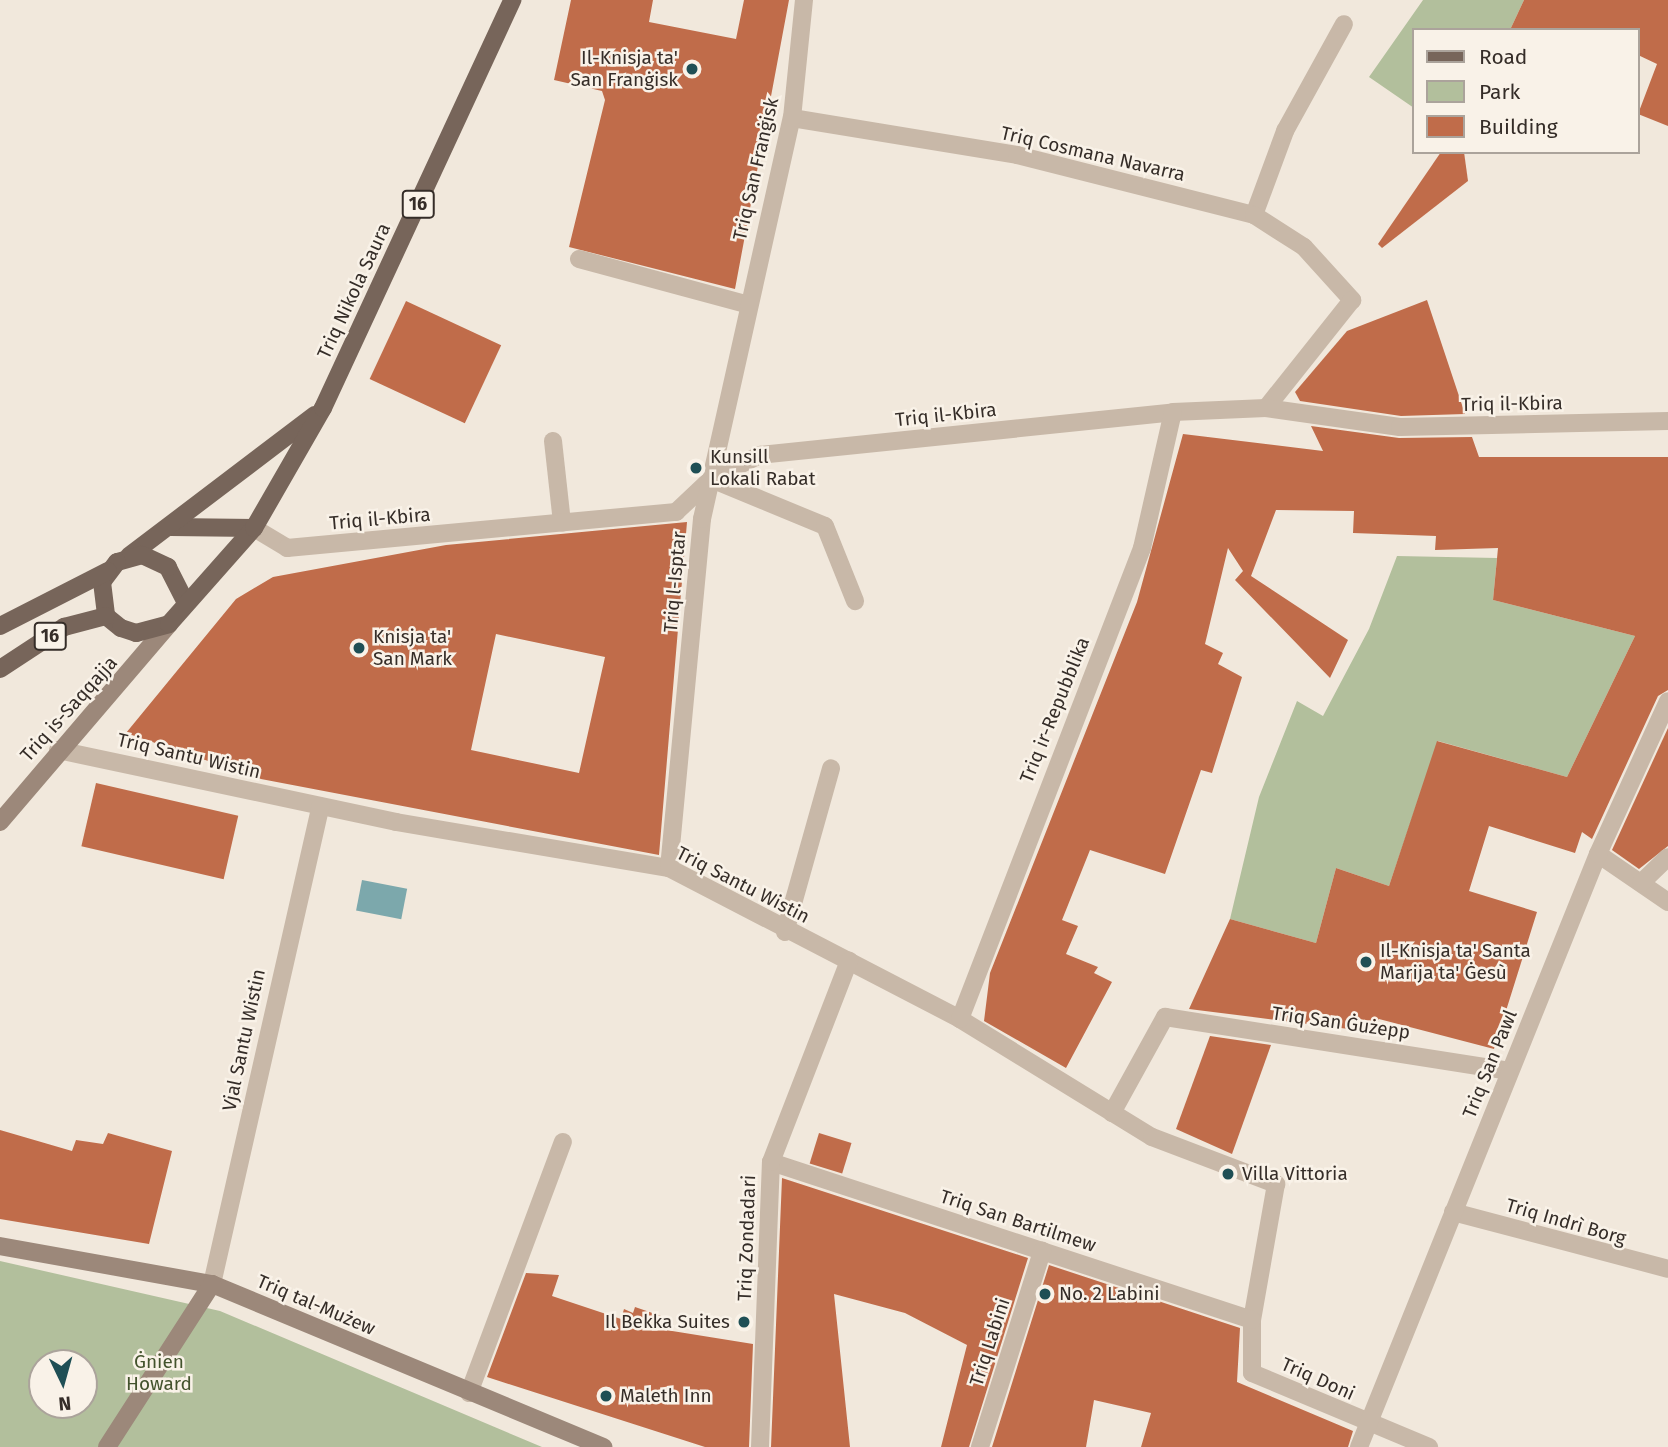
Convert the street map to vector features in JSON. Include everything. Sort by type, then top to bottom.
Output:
[{"type":"main road","name":"Triq Nikola Saura","points":[[184,599],[254,528],[323,408],[512,0]]},
{"type":"main road","name":"Triq Nikola Saura","points":[[129,556],[171,527],[323,408]]},
{"type":"main road","points":[[171,527],[254,528]]},
{"type":"main road","points":[[129,556],[163,563],[184,599]]},
{"type":"main road","name":"16","points":[[0,626],[108,571],[129,556]]},
{"type":"main road","points":[[108,571],[100,597],[106,616],[136,633],[169,624]]},
{"type":"main road","name":"16","points":[[169,624],[184,599]]},
{"type":"main road","name":"16","points":[[0,669],[64,627],[106,616]]},
{"type":"street","name":"Triq San Franġisk","points":[[746,304],[792,118],[804,0]]},
{"type":"street","points":[[1254,215],[1285,131],[1344,24]]},
{"type":"street","name":"Triq Cosmana Navarra","points":[[792,118],[1017,155],[1254,215],[1304,247],[1352,300],[1266,408]]},
{"type":"street","points":[[579,259],[746,304]]},
{"type":"street","name":"Triq l-Isptar","points":[[669,867],[711,479],[746,304]]},
{"type":"street","name":"Triq il-Kbira","points":[[254,528],[287,548],[676,512],[711,479],[760,455],[1173,412],[1266,408],[1400,427],[1668,421]]},
{"type":"street","name":"Triq ir-Repubblika","points":[[960,1018],[1142,548],[1173,412]]},
{"type":"street","points":[[553,441],[562,523]]},
{"type":"street","points":[[711,479],[825,527],[855,601]]},
{"type":"street","name":"Triq is-Saqqajja","points":[[0,822],[58,750],[169,624]]},
{"type":"street","name":"Triq San Pawl","points":[[1359,1447],[1372,1426],[1453,1212],[1598,854],[1666,708]]},
{"type":"street","name":"Triq Santu Wistin","points":[[58,750],[396,822],[669,867],[785,932],[849,961],[960,1018],[1152,1137],[1276,1184]]},
{"type":"street","points":[[785,932],[831,768]]},
{"type":"street","name":"Vjal Santu Wistin","points":[[212,1284],[321,806]]},
{"type":"street","points":[[1598,854],[1668,902]]},
{"type":"street","points":[[1641,883],[1668,857]]},
{"type":"street","name":"Triq Zondadari","points":[[760,1447],[771,1162],[849,961]]},
{"type":"street","name":"Triq San Ġużepp","points":[[1112,1113],[1165,1017],[1510,1071]]},
{"type":"street","points":[[470,1392],[563,1142]]},
{"type":"street","name":"Triq San Bartilmew","points":[[771,1162],[1252,1320]]},
{"type":"street","name":"Triq Doni","points":[[1276,1184],[1252,1320],[1252,1373],[1372,1426],[1429,1447]]},
{"type":"street","name":"Triq Indrì Borg","points":[[1453,1212],[1668,1269]]},
{"type":"street","name":"Triq tal-Mużew","points":[[0,1246],[212,1284],[603,1447]]},
{"type":"street","name":"Triq Labini","points":[[980,1447],[1042,1251]]},
{"type":"street","points":[[107,1447],[212,1284]]},
{"type":"green space","points":[[1423,0],[1524,0],[1511,28],[1412,28],[1412,107],[1369,77]]},
{"type":"green space","points":[[1397,556],[1497,558],[1493,600],[1635,636],[1567,777],[1438,741],[1389,886],[1336,868],[1316,943],[1230,919],[1259,797],[1297,701],[1323,716],[1369,629]]},
{"type":"green space","name":"Ġnien Howard","points":[[0,1261],[220,1311],[542,1447],[0,1447]]},
{"type":"water","points":[[362,880],[407,889],[401,919],[356,910]]},
{"type":"building","points":[[571,0],[653,0],[649,22],[736,39],[744,0],[789,0],[735,289],[569,247],[605,100],[602,91],[554,80]]},
{"type":"building","points":[[1524,0],[1668,0],[1668,126],[1640,115],[1657,64],[1640,56],[1640,28],[1511,28]]},
{"type":"building","points":[[1440,154],[1464,154],[1468,181],[1382,248],[1378,244]]},
{"type":"building","points":[[1427,300],[1465,414],[1401,416],[1300,401],[1295,392],[1347,331]]},
{"type":"building","points":[[406,301],[501,345],[465,423],[370,379]]},
{"type":"building","points":[[1311,426],[1399,438],[1472,437],[1479,457],[1668,457],[1668,690],[1658,696],[1592,839],[1582,832],[1575,853],[1489,826],[1469,891],[1537,912],[1494,1049],[1379,1019],[1365,1031],[1189,1009],[1230,919],[1316,943],[1336,868],[1389,886],[1437,741],[1567,777],[1635,636],[1493,600],[1498,548],[1435,550],[1436,536],[1353,533],[1354,511],[1276,510],[1251,576],[1348,640],[1330,678],[1235,580],[1243,571],[1228,548],[1205,644],[1223,653],[1218,664],[1242,677],[1212,773],[1201,770],[1165,874],[1090,850],[1062,920],[1078,926],[1066,954],[1098,967],[1094,973],[1112,982],[1066,1068],[984,1021],[990,973],[1137,602],[1183,434],[1323,451]]},
{"type":"building","points":[[687,522],[659,855],[261,779],[126,733],[236,599],[273,577],[446,545]],"holes":[[[496,634],[605,657],[579,773],[471,750]]]},
{"type":"building","points":[[1668,728],[1668,846],[1639,869],[1612,850]]},
{"type":"building","points":[[96,783],[238,816],[224,879],[81,846]]},
{"type":"building","points":[[1210,1036],[1271,1045],[1232,1154],[1176,1129]]},
{"type":"building","points":[[0,1130],[72,1151],[76,1140],[103,1144],[108,1133],[172,1151],[149,1244],[0,1219]]},
{"type":"building","points":[[819,1133],[852,1143],[842,1174],[810,1164]]},
{"type":"building","points":[[782,1178],[1028,1258],[969,1447],[941,1447],[967,1345],[905,1313],[834,1294],[850,1447],[771,1447]]},
{"type":"building","points":[[1049,1265],[1240,1328],[1237,1382],[1353,1431],[1348,1447],[1141,1447],[1151,1413],[1094,1400],[1086,1447],[992,1447]]},
{"type":"building","points":[[526,1273],[559,1275],[552,1296],[621,1319],[624,1309],[633,1313],[635,1307],[670,1319],[666,1330],[753,1344],[749,1447],[705,1447],[487,1377]]},
{"type":"place","name":"Il-Knisja ta' San Franġisk","points":[[692,69]]},
{"type":"place","name":"Kunsill Lokali Rabat","points":[[696,468]]},
{"type":"place","name":"Knisja ta' San Mark","points":[[359,648]]},
{"type":"place","name":"Il-Knisja ta' Santa Marija ta' Ġesù","points":[[1366,962]]},
{"type":"place","name":"Villa Vittoria","points":[[1228,1174]]},
{"type":"place","name":"No. 2 Labini","points":[[1045,1294]]},
{"type":"place","name":"Il Bekka Suites","points":[[744,1322]]},
{"type":"place","name":"Maleth Inn","points":[[606,1396]]}]
